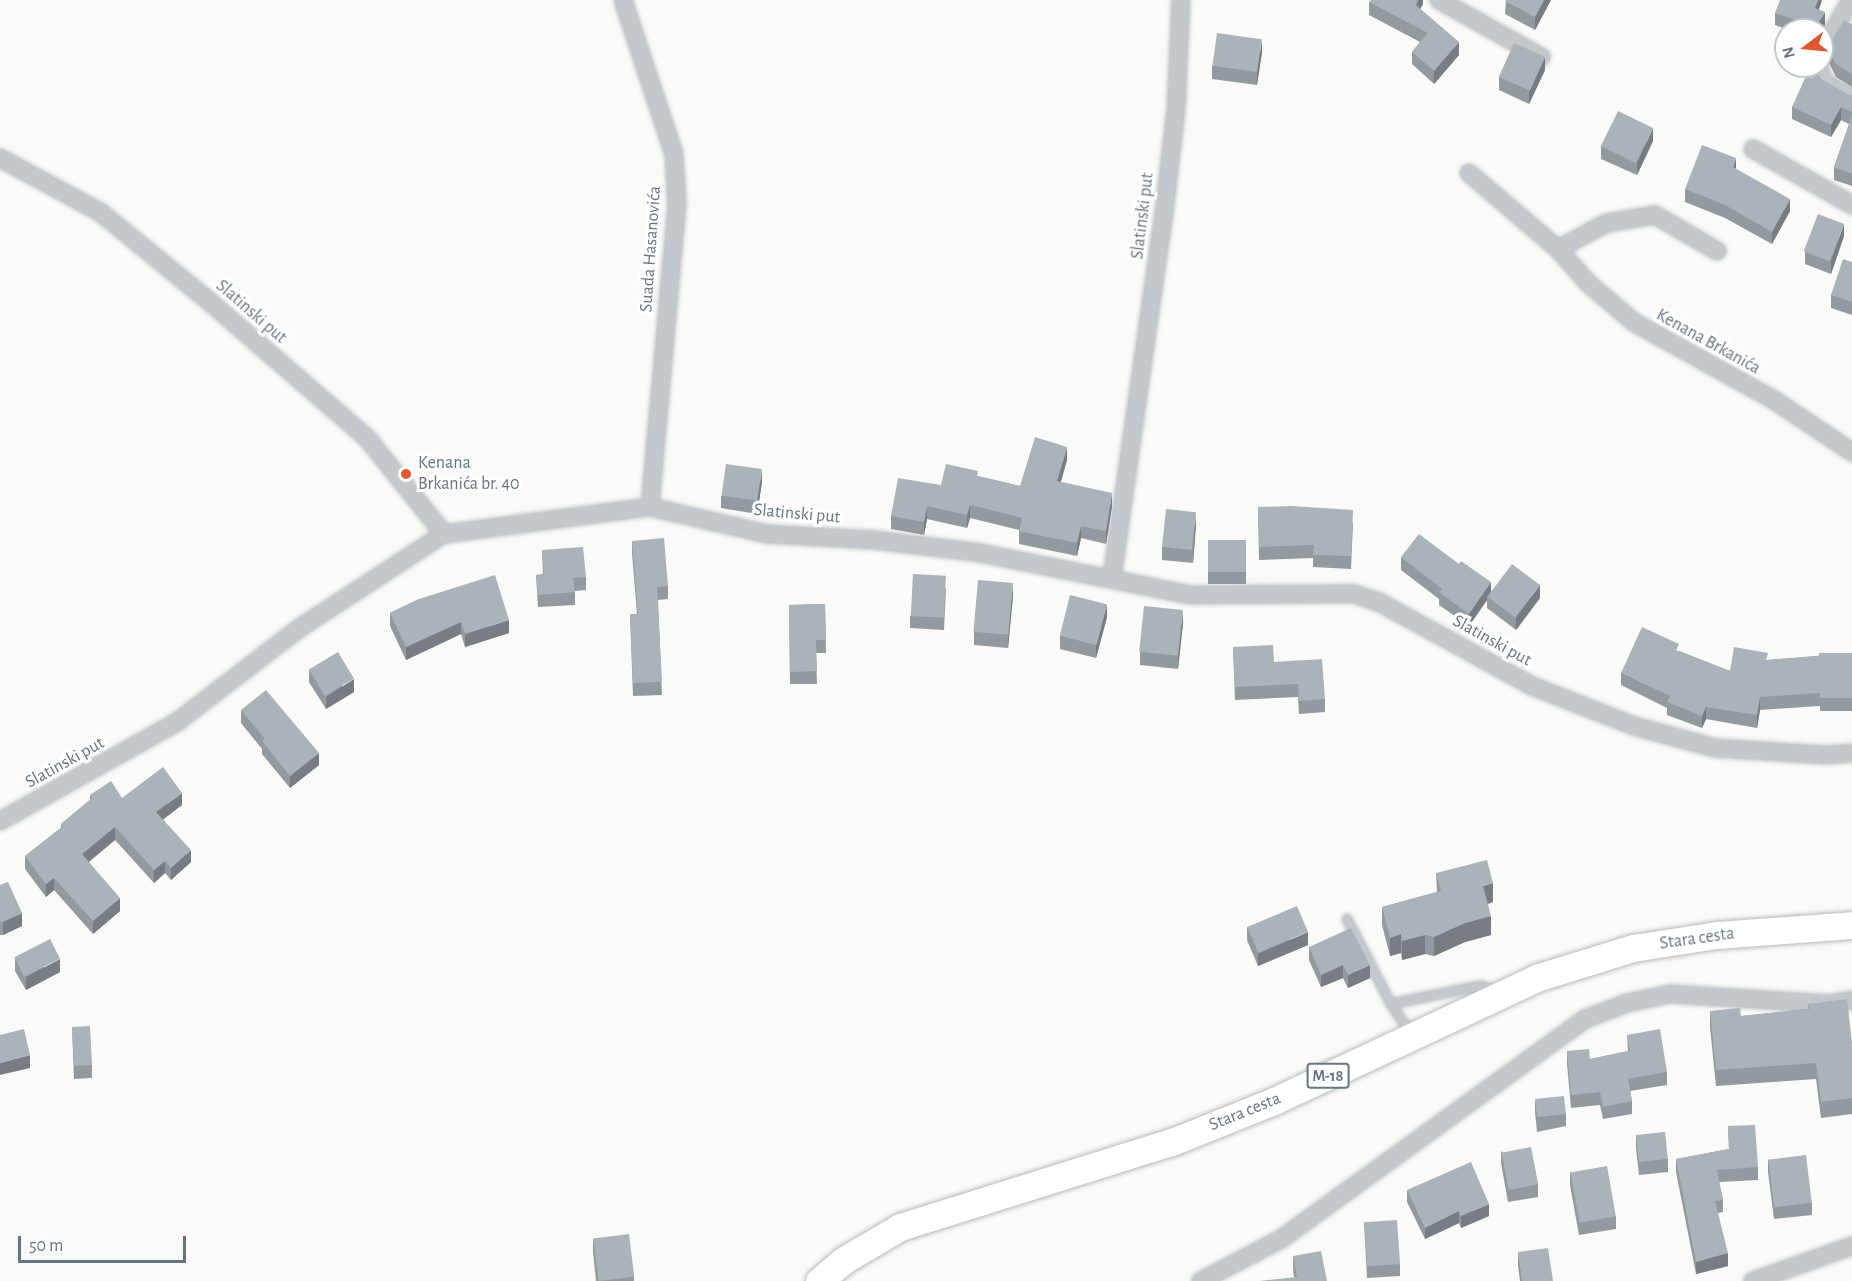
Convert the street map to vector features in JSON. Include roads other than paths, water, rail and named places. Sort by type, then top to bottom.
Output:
[{"type":"main road","name":"Stara cesta","points":[[819,1281],[844,1260],[900,1227],[1172,1142],[1274,1101],[1536,978],[1633,948],[1717,935],[1852,925]]},
{"type":"street","name":"Suada Hasanovića","points":[[623,0],[674,154],[677,204],[666,319],[660,419],[650,507]]},
{"type":"street","name":"Slatinski put","points":[[1112,578],[1165,202],[1176,109],[1182,0]]},
{"type":"street","points":[[1439,0],[1541,57]]},
{"type":"street","points":[[1834,29],[1851,0]]},
{"type":"street","points":[[1823,78],[1829,85],[1852,98]]},
{"type":"street","points":[[1753,149],[1852,205]]},
{"type":"street","name":"Slatinski put","points":[[0,158],[100,212],[210,302],[367,438],[444,534]]},
{"type":"street","name":"Kenana Brkanića","points":[[1469,173],[1558,249],[1589,284],[1635,323],[1774,400],[1852,452]]},
{"type":"street","points":[[1558,249],[1607,223],[1655,215],[1717,251]]},
{"type":"street","name":"Slatinski put","points":[[0,820],[177,722],[298,629],[444,534],[650,507],[767,534],[874,540],[975,552],[1191,594],[1354,594],[1381,603],[1532,686],[1634,726],[1715,747],[1825,755],[1852,753]]},
{"type":"street","points":[[1201,1281],[1281,1239],[1585,1019],[1627,1003],[1670,994],[1829,1005],[1852,1000]]},
{"type":"street","points":[[1753,1281],[1852,1246]]},
{"type":"lane","points":[[1347,919],[1391,1004],[1413,1037]]},
{"type":"lane","points":[[1391,1004],[1482,986],[1505,993]]},
{"type":"place","name":"Kenana Brkanića br. 40","points":[[406,474]]}]
